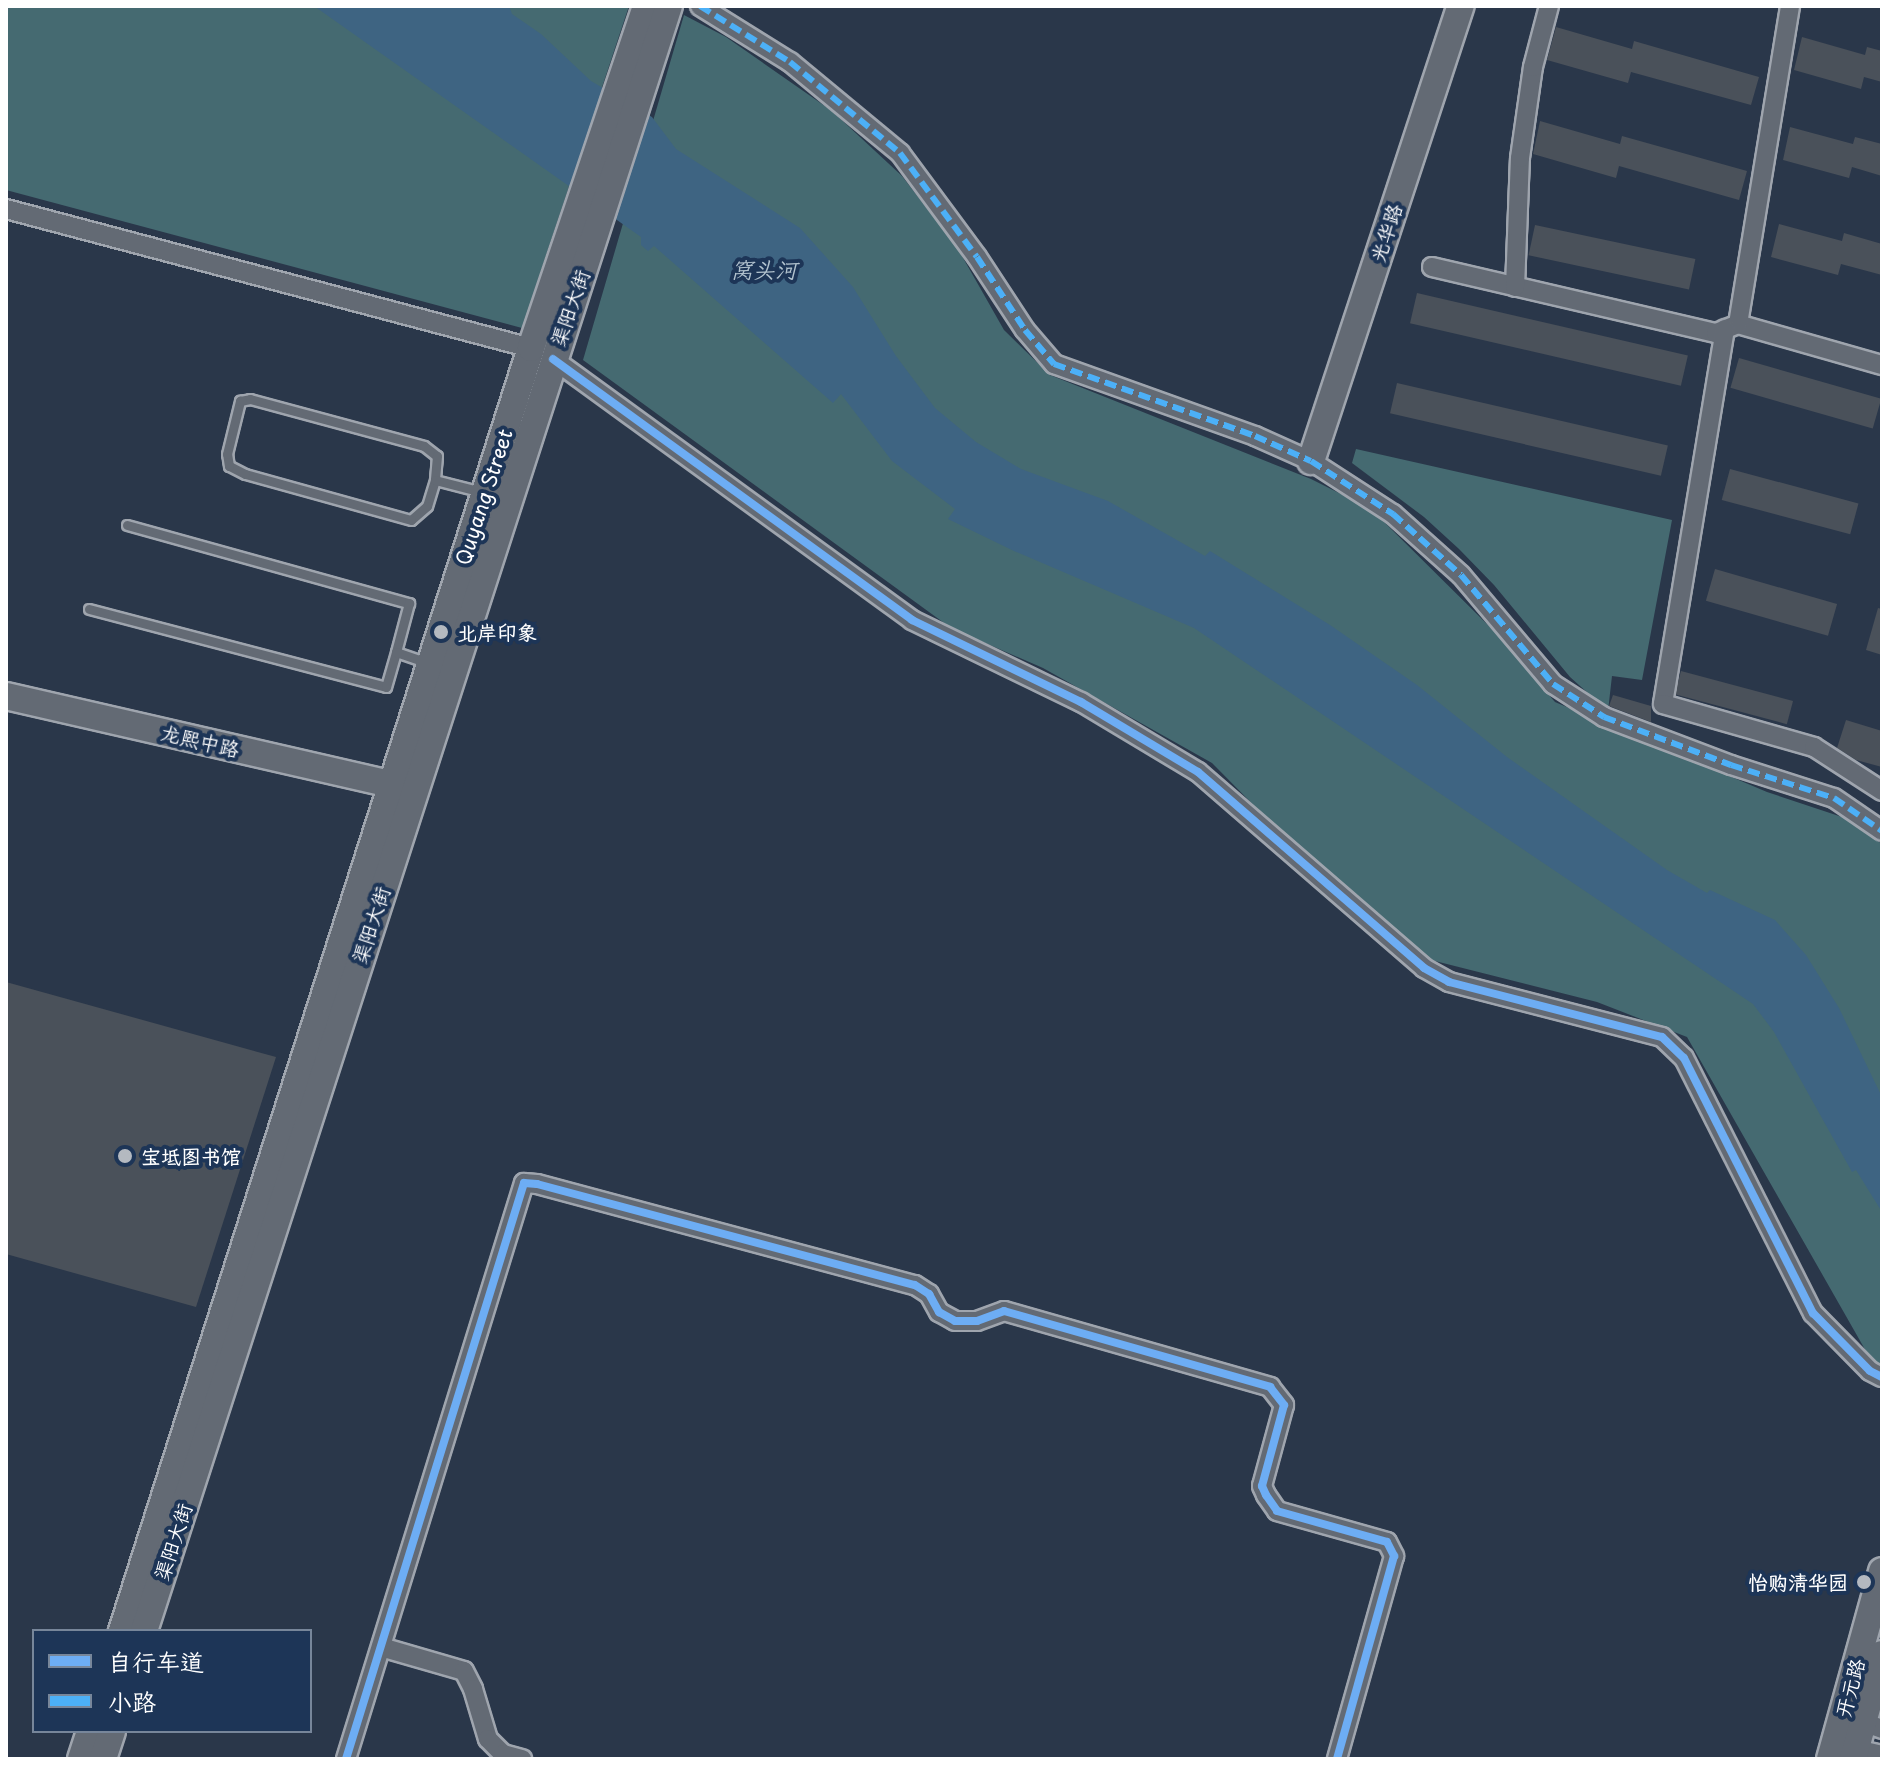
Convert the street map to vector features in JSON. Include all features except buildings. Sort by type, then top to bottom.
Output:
[{"type":"main road","points":[[631,86],[646,6]]},
{"type":"main road","points":[[631,86],[669,6]]},
{"type":"main road","name":"光华路","points":[[1311,461],[1461,6]]},
{"type":"main road","name":"Quyang Street","points":[[394,785],[486,493],[542,354],[631,86]]},
{"type":"main road","name":"渠阳大街","points":[[145,1629],[542,354]]},
{"type":"main road","name":"龙熙中路","points":[[6,696],[394,785]]},
{"type":"main road","name":"渠阳大街","points":[[123,1629],[394,785]]},
{"type":"main road","name":"开元路","points":[[1830,1759],[1882,1571]]},
{"type":"main road","points":[[1854,1754],[1872,1726],[1882,1654]]},
{"type":"main road","points":[[81,1759],[89,1733]]},
{"type":"main road","points":[[103,1759],[111,1733]]},
{"type":"street","points":[[700,6],[790,62],[900,153],[977,257],[1025,330],[1054,364],[1255,436],[1311,461],[1393,514],[1461,575],[1553,684],[1604,717],[1731,765],[1834,798],[1882,831]]},
{"type":"street","points":[[1515,287],[1520,158],[1533,67],[1549,6]]},
{"type":"street","points":[[1790,6],[1663,704],[1814,747],[1882,791]]},
{"type":"street","points":[[6,209],[542,354],[912,620],[1081,702],[1198,772],[1424,968],[1449,982],[1662,1037],[1684,1058],[1813,1313],[1870,1371],[1882,1377]]},
{"type":"street","points":[[1432,267],[1716,333],[1731,326],[1882,365]]},
{"type":"street","points":[[346,1759],[524,1183],[915,1285],[929,1294],[939,1312],[955,1321],[977,1321],[1004,1311],[1270,1387],[1284,1405],[1262,1486],[1277,1511],[1387,1542],[1394,1556],[1337,1759]]},
{"type":"street","points":[[381,1647],[464,1671],[473,1689],[488,1739],[503,1754],[522,1759]]},
{"type":"street","points":[[1854,1754],[1882,1755]]},
{"type":"lane","points":[[250,399],[424,446],[437,456],[435,480],[427,506],[411,520],[245,474],[229,466],[227,454],[240,401],[250,399]]},
{"type":"lane","points":[[435,480],[486,493]]},
{"type":"lane","points":[[89,609],[386,687],[409,603],[127,525]]},
{"type":"lane","points":[[396,652],[432,664]]},
{"type":"green space","points":[[6,6],[629,6],[522,328],[6,190]]},
{"type":"green space","points":[[684,15],[726,37],[832,111],[902,176],[958,249],[1004,330],[1050,375],[1311,479],[1371,509],[1492,629],[1555,702],[1767,792],[1845,818],[1882,844],[1882,1365],[1871,1360],[1687,1037],[1597,1002],[1431,960],[1292,844],[1212,763],[1043,668],[951,628],[583,360]]},
{"type":"green space","points":[[1356,449],[1672,520],[1642,680],[1612,676],[1608,711],[1570,677],[1494,585],[1459,549],[1424,517],[1352,463]]},
{"type":"water","name":"窝头河","points":[[314,6],[509,6],[512,14],[541,34],[591,81],[652,117],[676,149],[800,228],[853,287],[896,356],[935,408],[976,442],[1021,469],[1108,501],[1205,556],[1210,551],[1330,625],[1417,685],[1507,757],[1667,870],[1707,893],[1710,890],[1775,920],[1806,955],[1839,1008],[1882,1097],[1882,1212],[1856,1170],[1852,1172],[1774,1032],[1753,1004],[1194,628],[1014,551],[948,519],[955,509],[892,461],[841,394],[833,403],[654,246],[648,251],[641,245],[641,237]]},
{"type":"marked path","points":[[700,6],[790,62],[900,153],[977,257],[1025,330],[1054,364],[1255,436],[1311,461],[1393,514],[1461,575],[1553,684],[1604,717],[1731,765],[1834,798],[1882,831]]},
{"type":"cycle path","points":[[553,359],[912,620],[1081,702],[1198,772],[1424,968],[1449,982],[1662,1037],[1684,1058],[1813,1313],[1870,1371],[1882,1377]]},
{"type":"cycle path","points":[[346,1759],[524,1183],[915,1285],[929,1294],[939,1312],[955,1321],[977,1321],[1004,1311],[1270,1387],[1284,1405],[1262,1486],[1277,1511],[1387,1542],[1394,1556],[1337,1759]]},
{"type":"place","name":"北岸印象","points":[[441,632]]},
{"type":"place","name":"宝坻图书馆","points":[[125,1156]]},
{"type":"place","name":"怡购清华园","points":[[1864,1582]]}]
